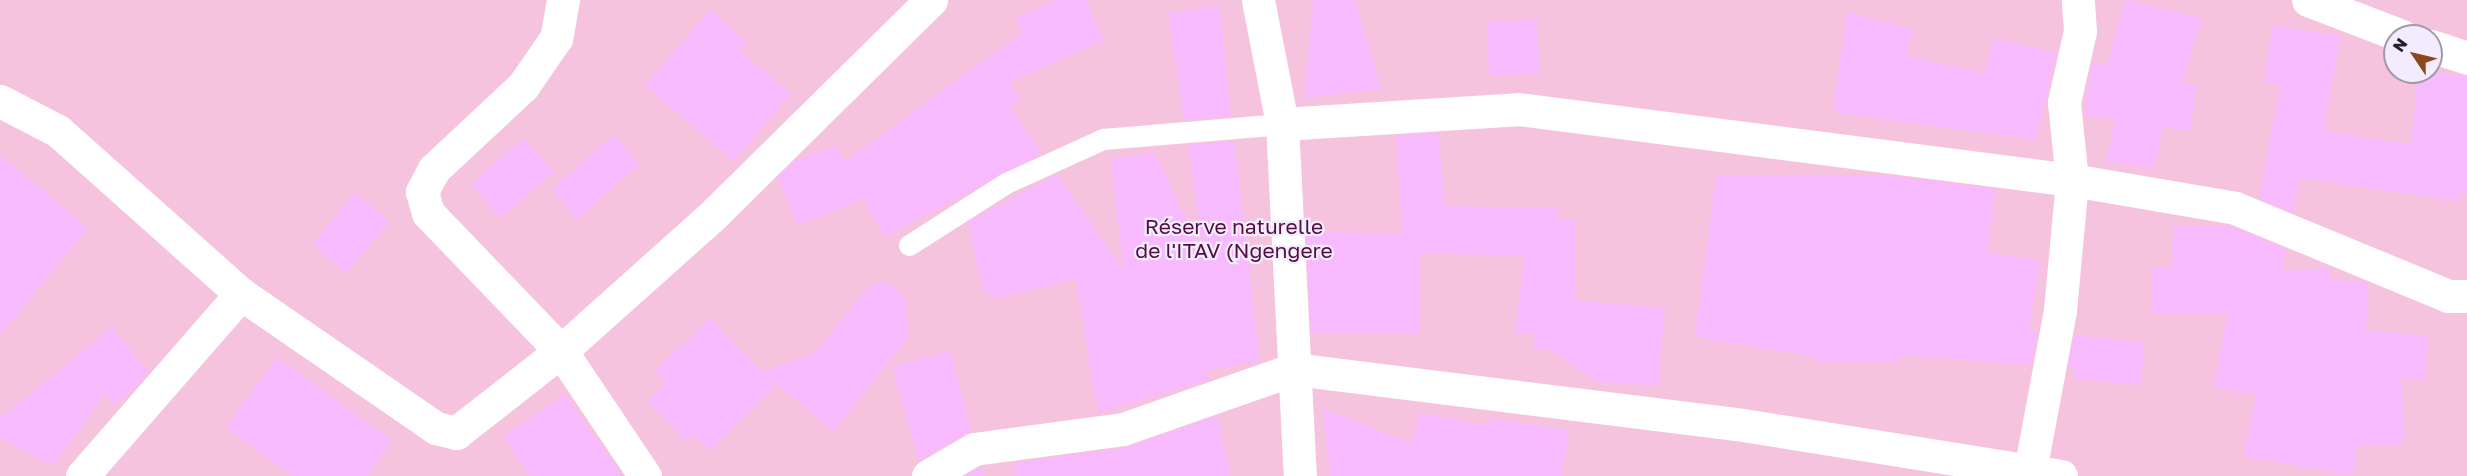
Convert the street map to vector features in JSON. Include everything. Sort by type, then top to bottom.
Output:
[{"type":"street","points":[[563,0],[556,38],[523,86],[434,169],[422,192],[428,213],[561,351],[645,476]]},
{"type":"street","points":[[0,101],[58,131],[241,294],[436,428],[456,433],[561,351],[714,214],[931,0]]},
{"type":"street","points":[[1258,0],[1282,124],[1300,476]]},
{"type":"street","points":[[2029,473],[2060,310],[2072,180],[2064,102],[2080,31],[2078,0]]},
{"type":"street","points":[[2308,0],[2383,29]]},
{"type":"street","points":[[2443,50],[2467,58]]},
{"type":"street","points":[[1282,124],[1518,110],[2072,180],[2235,208],[2448,296],[2467,297]]},
{"type":"street","points":[[82,476],[241,294]]},
{"type":"street","points":[[928,476],[974,448],[1123,429],[1294,369],[1743,425],[2029,473],[2061,476]]},
{"type":"lane","points":[[909,245],[1006,183],[1103,139],[1282,124]]},
{"type":"green space","name":"Réserve naturelle de l'ITAV (Ngengere","points":[[0,0],[2467,0],[2467,476],[0,476]]},
{"type":"building","points":[[1055,0],[1086,0],[1104,40],[1009,83],[1021,99],[1010,107],[1042,153],[884,237],[863,199],[797,225],[778,177],[794,161],[837,145],[844,162],[1022,33],[1016,18]]},
{"type":"building","points":[[1313,0],[1355,0],[1381,89],[1304,98]]},
{"type":"building","points":[[2125,0],[2201,18],[2182,83],[2197,85],[2190,131],[2163,127],[2154,169],[2106,161],[2115,120],[2084,115],[2092,62],[2107,66]]},
{"type":"building","points":[[1220,5],[1231,116],[1184,119],[1168,13]]},
{"type":"building","points":[[710,10],[747,43],[740,51],[791,94],[733,161],[645,85]]},
{"type":"building","points":[[1847,12],[1913,29],[1907,56],[1984,73],[1993,38],[2056,53],[2036,140],[1833,112]]},
{"type":"building","points":[[1537,19],[1540,73],[1489,76],[1487,22]]},
{"type":"building","points":[[2273,25],[2340,36],[2324,127],[2329,132],[2411,144],[2417,84],[2443,84],[2443,74],[2467,76],[2467,193],[2459,193],[2458,201],[2299,178],[2293,212],[2259,198],[2280,85],[2264,82]]},
{"type":"building","points":[[1438,133],[1445,206],[1557,208],[1557,219],[1576,220],[1575,300],[1665,308],[1658,386],[1594,381],[1549,349],[1534,348],[1533,334],[1515,334],[1524,256],[1420,253],[1419,334],[1311,333],[1306,232],[1402,233],[1396,136]]},
{"type":"building","points":[[613,135],[639,164],[577,219],[552,189]]},
{"type":"building","points":[[524,138],[554,172],[500,218],[471,184]]},
{"type":"building","points":[[1234,141],[1260,361],[1207,370],[1209,379],[1098,413],[1076,279],[997,298],[983,290],[968,222],[1057,174],[1124,271],[1110,159],[1155,153],[1204,257],[1188,145]]},
{"type":"building","points":[[0,155],[88,228],[0,335]]},
{"type":"building","points":[[1716,176],[1890,176],[1996,189],[1987,252],[2041,261],[2028,330],[2037,331],[2031,365],[1900,355],[1900,362],[1815,362],[1815,357],[1695,337]]},
{"type":"building","points":[[355,193],[390,222],[346,273],[312,244]]},
{"type":"building","points":[[2173,225],[2230,226],[2286,249],[2282,271],[2329,268],[2329,279],[2368,283],[2366,330],[2428,336],[2424,380],[2402,378],[2404,444],[2357,446],[2353,475],[2244,456],[2256,394],[2214,388],[2227,314],[2151,314],[2152,268],[2172,268]]},
{"type":"building","points":[[889,283],[904,296],[908,338],[833,431],[766,375],[776,386],[709,451],[693,435],[686,442],[647,401],[666,382],[655,371],[710,318],[763,372],[815,352],[870,285]]},
{"type":"building","points":[[112,327],[148,372],[136,386],[113,404],[105,393],[53,466],[0,438],[0,418]]},
{"type":"building","points":[[2074,335],[2145,343],[2140,385],[2075,379],[2076,368],[2068,367]]},
{"type":"building","points":[[950,351],[971,431],[918,460],[893,366]]},
{"type":"building","points":[[277,357],[392,441],[367,476],[293,476],[226,427]]},
{"type":"building","points":[[565,394],[622,476],[530,476],[503,436]]},
{"type":"building","points":[[1322,409],[1413,443],[1418,413],[1489,425],[1490,418],[1569,430],[1561,476],[1331,476]]},
{"type":"building","points":[[1217,416],[1230,476],[1015,476],[1014,463],[1126,448]]},
{"type":"building","points":[[980,467],[983,476],[965,476]]}]
